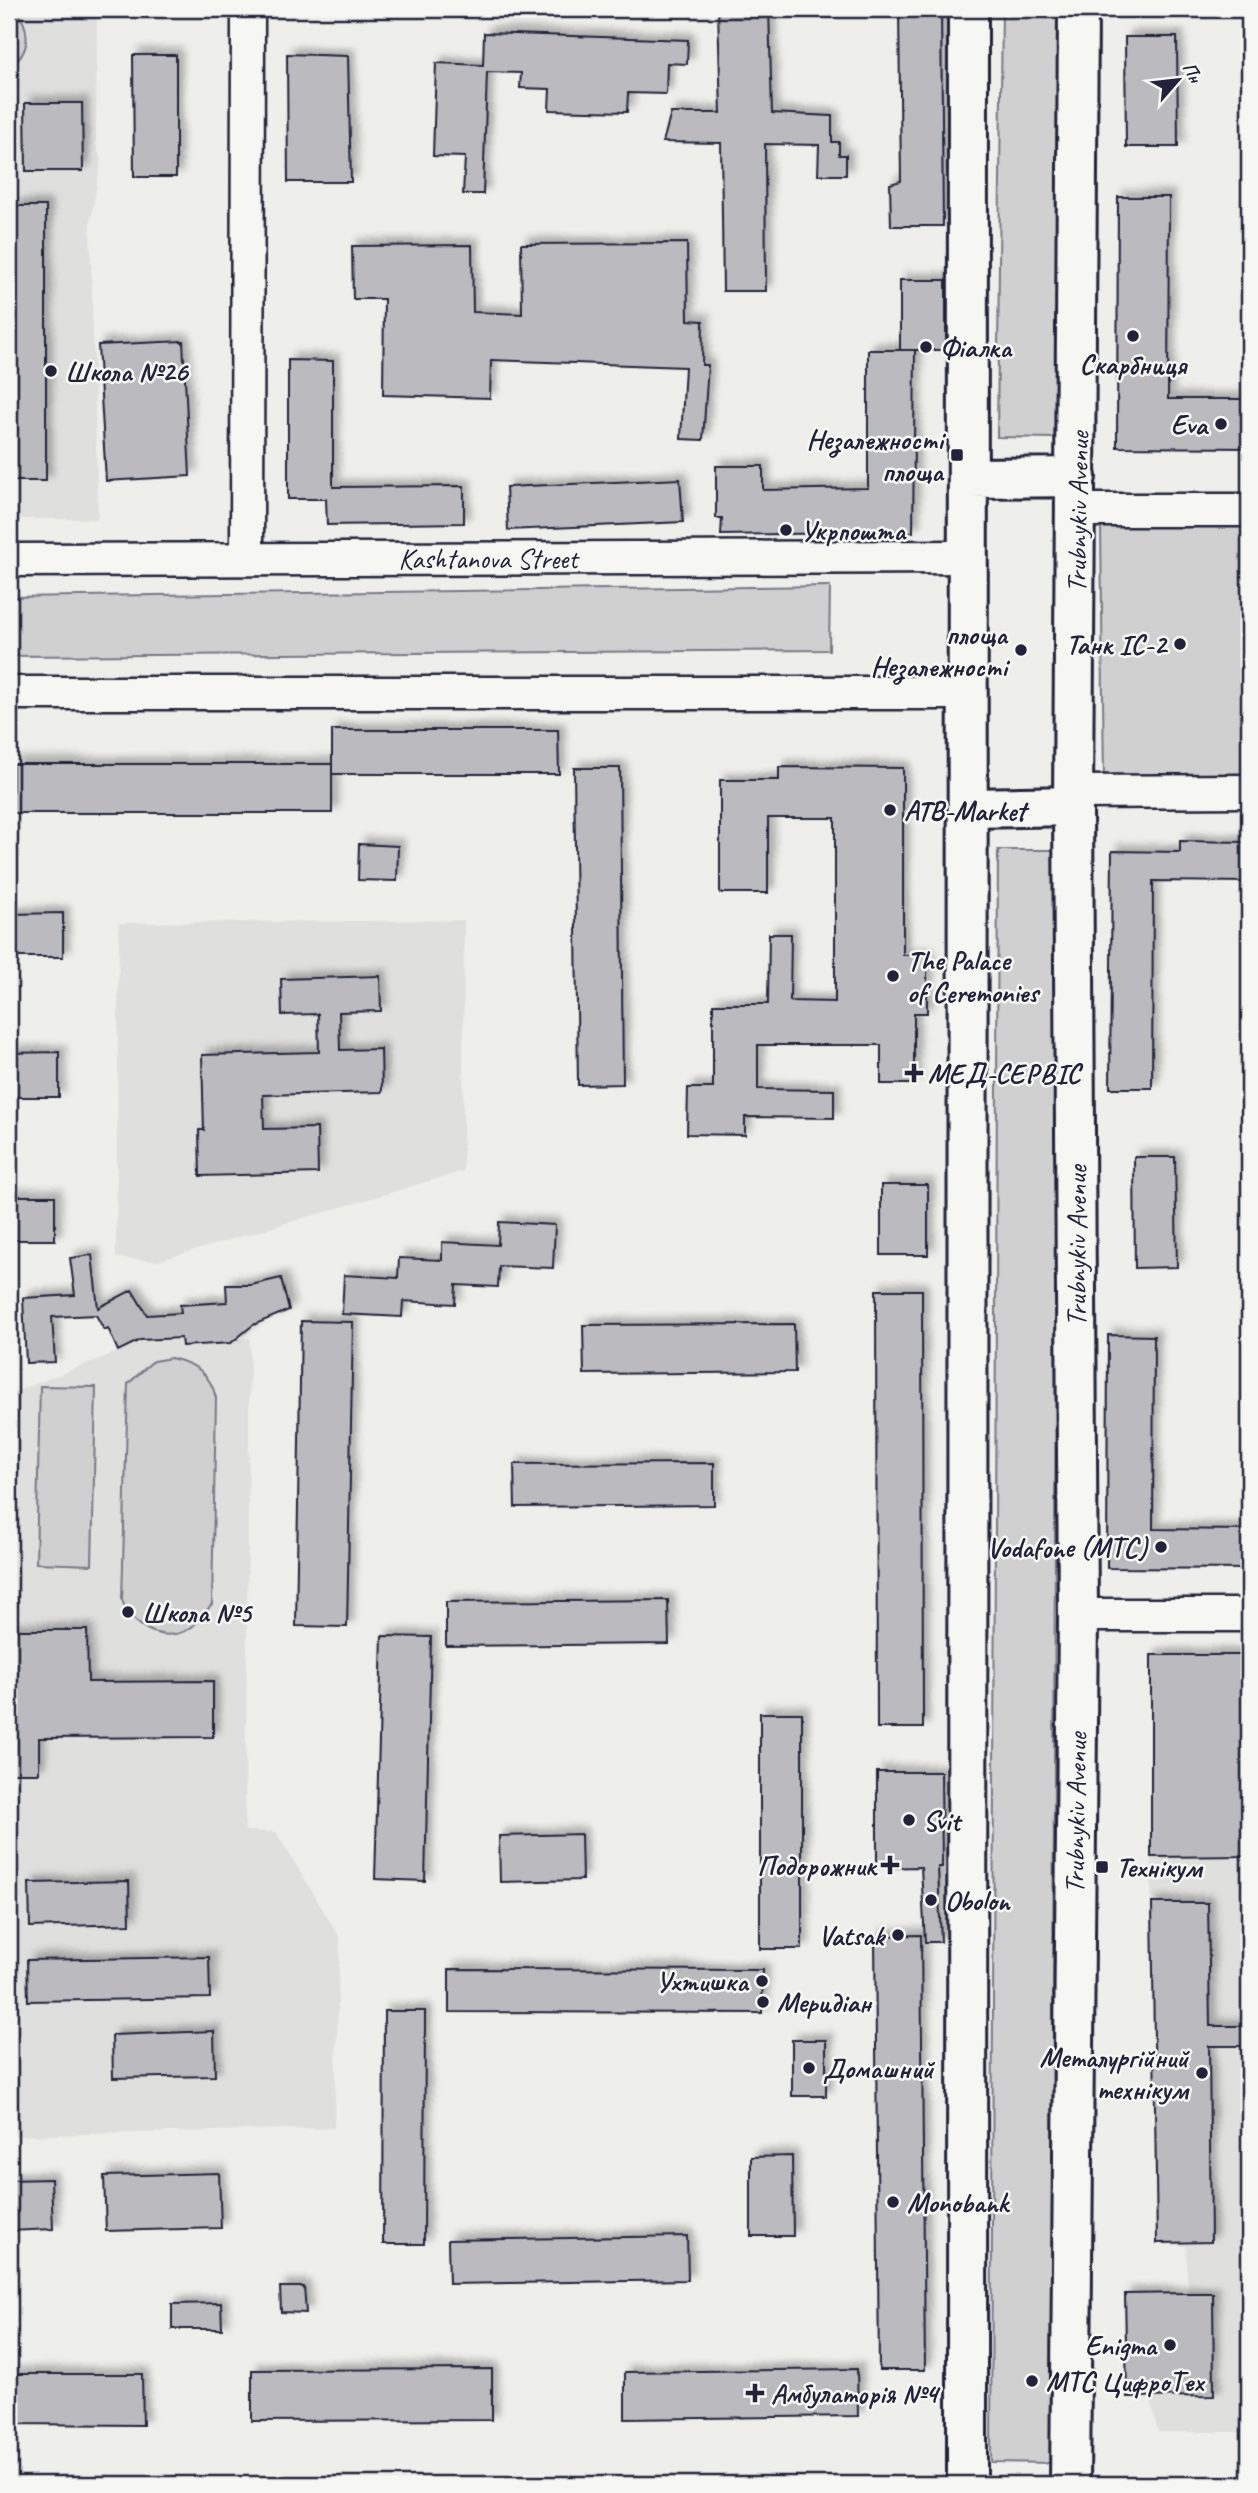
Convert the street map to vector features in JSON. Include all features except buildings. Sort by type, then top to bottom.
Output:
[{"type":"main road","points":[[967,2484],[968,9]]},
{"type":"main road","name":"Trubnykiv Avenue","points":[[1070,2484],[1078,1615],[1073,799],[1078,9]]},
{"type":"main road","points":[[968,478],[1077,493]]},
{"type":"main road","points":[[968,808],[1073,799]]},
{"type":"street","points":[[247,559],[248,9]]},
{"type":"street","points":[[1077,493],[1249,510]]},
{"type":"street","name":"Kashtanova Street","points":[[9,559],[968,557]]},
{"type":"street","points":[[9,693],[967,693]]},
{"type":"street","points":[[1073,799],[1249,791]]},
{"type":"street","points":[[1078,1615],[1249,1615]]},
{"type":"shaded area","name":"Школа №26","points":[[9,9],[97,9],[96,143],[101,160],[90,224],[98,519],[9,519]]},
{"type":"shaded area","points":[[9,9],[14,9],[24,23],[26,39],[22,54],[9,67]]},
{"type":"shaded area","points":[[1002,9],[1062,9],[1056,438],[997,437]]},
{"type":"shaded area","points":[[1249,525],[1249,781],[1104,782],[1101,526]]},
{"type":"shaded area","points":[[830,586],[829,650],[9,656],[9,597]]},
{"type":"shaded area","points":[[998,850],[1058,850],[1051,2463],[991,2462]]},
{"type":"shaded area","points":[[464,920],[463,1171],[158,1261],[116,1258],[119,923]]},
{"type":"shaded area","points":[[250,1338],[245,1831],[276,1832],[340,1938],[334,2128],[9,2136],[9,1394],[146,1341]]},
{"type":"shaded area","points":[[171,1358],[200,1370],[210,1382],[216,1398],[212,1604],[193,1627],[169,1635],[159,1634],[140,1625],[122,1600],[128,1384],[153,1361]]},
{"type":"shaded area","points":[[40,1386],[96,1387],[92,1565],[36,1563]]},
{"type":"shaded area","name":"Металургійний технікум","points":[[1151,1655],[1249,1655],[1249,2432],[1158,2432],[1150,2397],[1127,2397],[1125,2294],[1188,2293],[1186,2246],[1157,2243]]},
{"type":"place","name":"Скарбниця","points":[[1133,336]]},
{"type":"place","name":"Фіалка","points":[[926,347]]},
{"type":"place","name":"Школа №26","points":[[51,371]]},
{"type":"place","name":"Eva","points":[[1221,424]]},
{"type":"place","name":"Незалежності площа","points":[[957,455]]},
{"type":"place","name":"Укрпошта","points":[[786,530]]},
{"type":"place","name":"Танк ІС-2","points":[[1180,644]]},
{"type":"place","name":"площа Незалежності","points":[[1021,650]]},
{"type":"place","name":"ATB-Market","points":[[890,810]]},
{"type":"place","name":"The Palace of Ceremonies","points":[[893,976]]},
{"type":"place","name":"МЕД-СЕРВІС","points":[[914,1073]]},
{"type":"place","name":"Vodafone (МТС)","points":[[1161,1547]]},
{"type":"place","name":"Школа №5","points":[[128,1612]]},
{"type":"place","name":"Svit","points":[[909,1820]]},
{"type":"place","name":"Подорожник","points":[[890,1865]]},
{"type":"place","name":"Технікум","points":[[1102,1867]]},
{"type":"place","name":"Obolon","points":[[931,1900]]},
{"type":"place","name":"Vatsak","points":[[898,1935]]},
{"type":"place","name":"Ухтишка","points":[[762,1981]]},
{"type":"place","name":"Меридіан","points":[[763,2002]]},
{"type":"place","name":"Домашний","points":[[809,2068]]},
{"type":"place","name":"Металургійний технікум","points":[[1202,2073]]},
{"type":"place","name":"Monobank","points":[[893,2202]]},
{"type":"place","name":"Enigma","points":[[1170,2345]]},
{"type":"place","name":"МТС ЦифроТех","points":[[1032,2381]]},
{"type":"place","name":"Амбулаторія №4","points":[[755,2393]]}]
